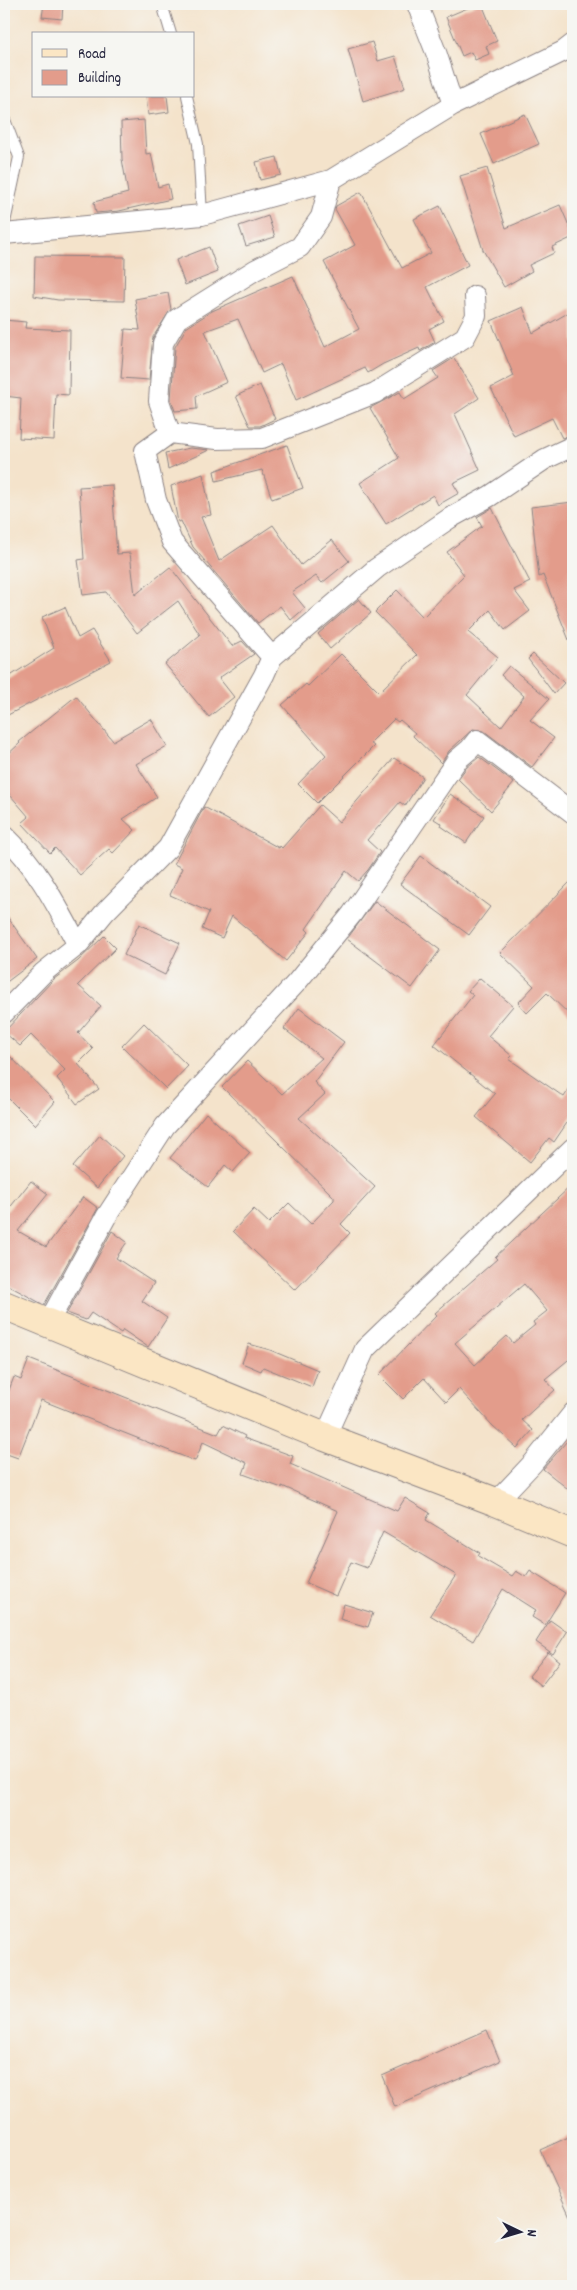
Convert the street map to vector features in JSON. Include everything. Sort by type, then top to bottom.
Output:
[{"type":"street","points":[[417,4],[437,55],[453,105]]},
{"type":"street","points":[[4,234],[202,215],[331,180],[453,105],[564,51],[573,44]]},
{"type":"street","points":[[170,433],[159,401],[163,343],[177,319],[255,270],[300,247],[321,217],[331,180]]},
{"type":"street","points":[[272,657],[172,542],[156,500],[145,451],[170,433],[217,439],[262,438],[375,393],[465,337],[476,316],[476,296]]},
{"type":"street","points":[[4,1013],[44,972],[78,945],[105,912],[168,848],[264,675],[272,657],[377,568],[450,518],[490,496],[545,459],[573,446]]},
{"type":"street","points":[[48,1324],[106,1217],[165,1126],[297,982],[382,872],[420,811],[457,760],[477,740],[573,813]]},
{"type":"street","points":[[4,835],[17,847],[46,888],[78,945]]},
{"type":"street","points":[[325,1437],[365,1349],[573,1148]]},
{"type":"street","points":[[4,1305],[325,1437],[496,1502],[573,1534]]},
{"type":"street","points":[[496,1502],[533,1463],[573,1413]]},
{"type":"lane","points":[[162,4],[171,32]]},
{"type":"lane","points":[[187,98],[198,144],[202,215]]},
{"type":"lane","points":[[4,117],[20,157],[4,227]]},
{"type":"building","points":[[44,4],[63,4],[62,19],[42,17]]},
{"type":"building","points":[[477,4],[482,4],[497,41],[486,46],[489,54],[475,60],[471,52],[462,56],[446,17]]},
{"type":"building","points":[[372,42],[378,61],[395,56],[405,88],[363,101],[348,49]]},
{"type":"building","points":[[146,98],[167,98],[169,112],[148,115]]},
{"type":"building","points":[[525,114],[539,144],[494,164],[481,134]]},
{"type":"building","points":[[144,120],[146,154],[151,153],[158,187],[168,184],[171,199],[119,211],[96,213],[94,202],[128,193],[122,159],[121,122]]},
{"type":"building","points":[[277,157],[281,175],[260,180],[256,162]]},
{"type":"building","points":[[487,168],[506,228],[560,205],[573,235],[573,237],[552,247],[554,253],[529,265],[532,271],[504,287],[483,250],[460,176]]},
{"type":"building","points":[[361,192],[402,268],[431,253],[414,219],[440,206],[468,265],[427,287],[444,321],[429,329],[435,342],[420,351],[419,348],[383,364],[368,373],[365,368],[296,400],[281,364],[262,373],[238,319],[205,331],[227,382],[196,396],[197,409],[175,411],[171,399],[175,347],[186,328],[212,311],[293,276],[325,347],[359,329],[324,262],[355,245],[335,209],[336,206]]},
{"type":"building","points":[[268,216],[275,237],[246,246],[239,226]]},
{"type":"building","points":[[209,247],[218,272],[185,285],[176,260]]},
{"type":"building","points":[[35,256],[125,257],[124,301],[58,300],[34,296]]},
{"type":"building","points":[[168,293],[171,309],[153,337],[149,380],[121,378],[125,329],[140,330],[135,299]]},
{"type":"building","points":[[523,307],[533,333],[573,310],[573,434],[562,438],[552,418],[514,436],[491,388],[514,376],[491,321]]},
{"type":"building","points":[[4,320],[26,322],[25,328],[70,330],[69,395],[56,394],[54,440],[19,438],[21,398],[4,396]]},
{"type":"building","points":[[454,358],[479,398],[455,414],[480,470],[453,483],[459,493],[438,505],[433,495],[386,524],[360,483],[399,458],[370,408],[400,392],[404,399],[438,378],[433,371]]},
{"type":"building","points":[[260,385],[275,419],[260,426],[250,426],[236,396]]},
{"type":"building","points":[[287,445],[303,488],[272,499],[262,470],[216,481],[214,471]]},
{"type":"building","points":[[190,448],[209,450],[168,469],[165,453]]},
{"type":"building","points":[[203,474],[211,515],[201,517],[219,561],[273,525],[301,565],[332,540],[349,561],[322,583],[316,576],[292,592],[305,608],[291,620],[280,606],[258,623],[193,547],[181,521],[178,522],[171,486]]},
{"type":"building","points":[[112,485],[117,554],[130,553],[135,595],[170,567],[232,646],[242,641],[254,654],[219,678],[234,697],[209,717],[165,664],[200,635],[178,601],[137,633],[106,592],[83,595],[78,560],[84,559],[79,487]]},
{"type":"building","points":[[573,502],[573,650],[543,575],[539,577],[531,507]]},
{"type":"building","points":[[492,508],[530,582],[514,590],[530,611],[505,630],[490,610],[468,632],[498,657],[467,695],[501,727],[524,696],[501,675],[509,666],[549,699],[530,720],[554,738],[532,767],[484,731],[473,729],[449,751],[441,763],[413,736],[415,733],[400,720],[398,722],[394,719],[370,743],[374,746],[317,803],[298,784],[326,755],[282,705],[306,684],[308,686],[341,654],[379,692],[417,655],[375,612],[397,590],[423,617],[464,575],[447,552],[482,526],[477,517]]},
{"type":"building","points":[[359,599],[371,613],[330,649],[318,634]]},
{"type":"building","points":[[65,607],[78,638],[92,630],[111,661],[4,717],[4,680],[54,648],[42,617]]},
{"type":"building","points":[[533,654],[564,683],[554,694],[528,659]]},
{"type":"building","points":[[76,696],[113,741],[151,719],[167,746],[136,764],[157,797],[123,819],[135,830],[113,853],[109,849],[80,875],[55,848],[50,853],[22,823],[29,817],[4,788],[4,758],[19,742]]},
{"type":"building","points":[[479,757],[514,783],[491,811],[458,779],[466,768]]},
{"type":"building","points":[[394,758],[423,777],[405,806],[400,802],[367,840],[380,852],[368,870],[358,881],[346,871],[306,929],[309,932],[286,961],[232,916],[222,938],[202,929],[209,912],[170,895],[182,868],[174,864],[204,807],[282,848],[320,805],[339,822]]},
{"type":"building","points":[[450,794],[484,816],[466,843],[434,819]]},
{"type":"building","points":[[421,856],[490,907],[469,935],[400,884]]},
{"type":"building","points":[[573,879],[573,1018],[547,993],[527,1013],[518,1003],[534,986],[500,953]]},
{"type":"building","points":[[375,901],[440,950],[412,988],[347,939]]},
{"type":"building","points":[[4,912],[37,959],[4,984]]},
{"type":"building","points":[[139,924],[180,943],[165,975],[124,955]]},
{"type":"building","points":[[104,936],[116,948],[78,985],[101,1006],[78,1033],[93,1049],[78,1064],[99,1089],[77,1104],[57,1078],[65,1070],[31,1035],[20,1046],[4,1032],[54,979],[78,961]]},
{"type":"building","points":[[480,978],[513,1006],[488,1036],[512,1056],[509,1059],[564,1097],[573,1083],[573,1114],[554,1142],[549,1138],[530,1162],[476,1117],[495,1094],[434,1045],[473,995],[468,991]]},
{"type":"building","points":[[299,1008],[344,1042],[314,1082],[325,1094],[299,1118],[375,1187],[341,1224],[350,1233],[295,1290],[233,1231],[254,1209],[269,1223],[289,1203],[311,1224],[334,1200],[334,1197],[222,1087],[247,1061],[282,1094],[322,1058],[284,1029]]},
{"type":"building","points":[[144,1023],[188,1066],[166,1089],[122,1046]]},
{"type":"building","points":[[4,1050],[55,1102],[35,1125],[4,1094]]},
{"type":"building","points":[[206,1113],[250,1153],[233,1172],[225,1165],[208,1187],[170,1158]]},
{"type":"building","points":[[100,1135],[123,1156],[97,1188],[73,1167]]},
{"type":"building","points":[[31,1181],[48,1194],[18,1231],[46,1247],[83,1197],[98,1208],[44,1305],[4,1283],[4,1215]]},
{"type":"building","points":[[573,1184],[573,1356],[545,1379],[555,1390],[522,1420],[533,1430],[517,1448],[492,1425],[459,1389],[446,1402],[424,1378],[403,1399],[379,1375],[437,1315],[435,1313],[497,1259],[495,1257]],"holes":[[[524,1284],[547,1311],[533,1322],[535,1325],[513,1343],[507,1336],[475,1365],[455,1343]]]},
{"type":"building","points":[[112,1231],[127,1242],[116,1258],[154,1283],[142,1301],[167,1318],[148,1347],[123,1330],[121,1333],[91,1313],[86,1320],[67,1313]]},
{"type":"building","points":[[249,1344],[270,1350],[318,1370],[312,1387],[263,1367],[261,1371],[242,1363]]},
{"type":"building","points":[[29,1359],[218,1434],[223,1425],[245,1436],[244,1438],[293,1456],[290,1464],[397,1511],[405,1498],[430,1513],[426,1520],[480,1553],[478,1556],[512,1576],[516,1571],[526,1577],[530,1571],[565,1593],[545,1625],[532,1617],[536,1610],[503,1589],[473,1641],[430,1615],[456,1575],[383,1532],[367,1568],[351,1562],[336,1596],[306,1583],[338,1511],[282,1486],[282,1488],[243,1474],[247,1463],[203,1442],[195,1461],[41,1400],[18,1458],[4,1453],[4,1403],[14,1377],[21,1380]]},
{"type":"building","points":[[573,1434],[573,1493],[543,1469]]},
{"type":"building","points":[[344,1604],[373,1613],[368,1627],[340,1619]]},
{"type":"building","points":[[550,1620],[567,1632],[553,1654],[536,1642]]},
{"type":"building","points":[[548,1652],[560,1661],[541,1686],[529,1676]]},
{"type":"building","points":[[487,2030],[500,2061],[395,2107],[382,2076]]},
{"type":"building","points":[[573,2135],[573,2223],[540,2150]]}]
